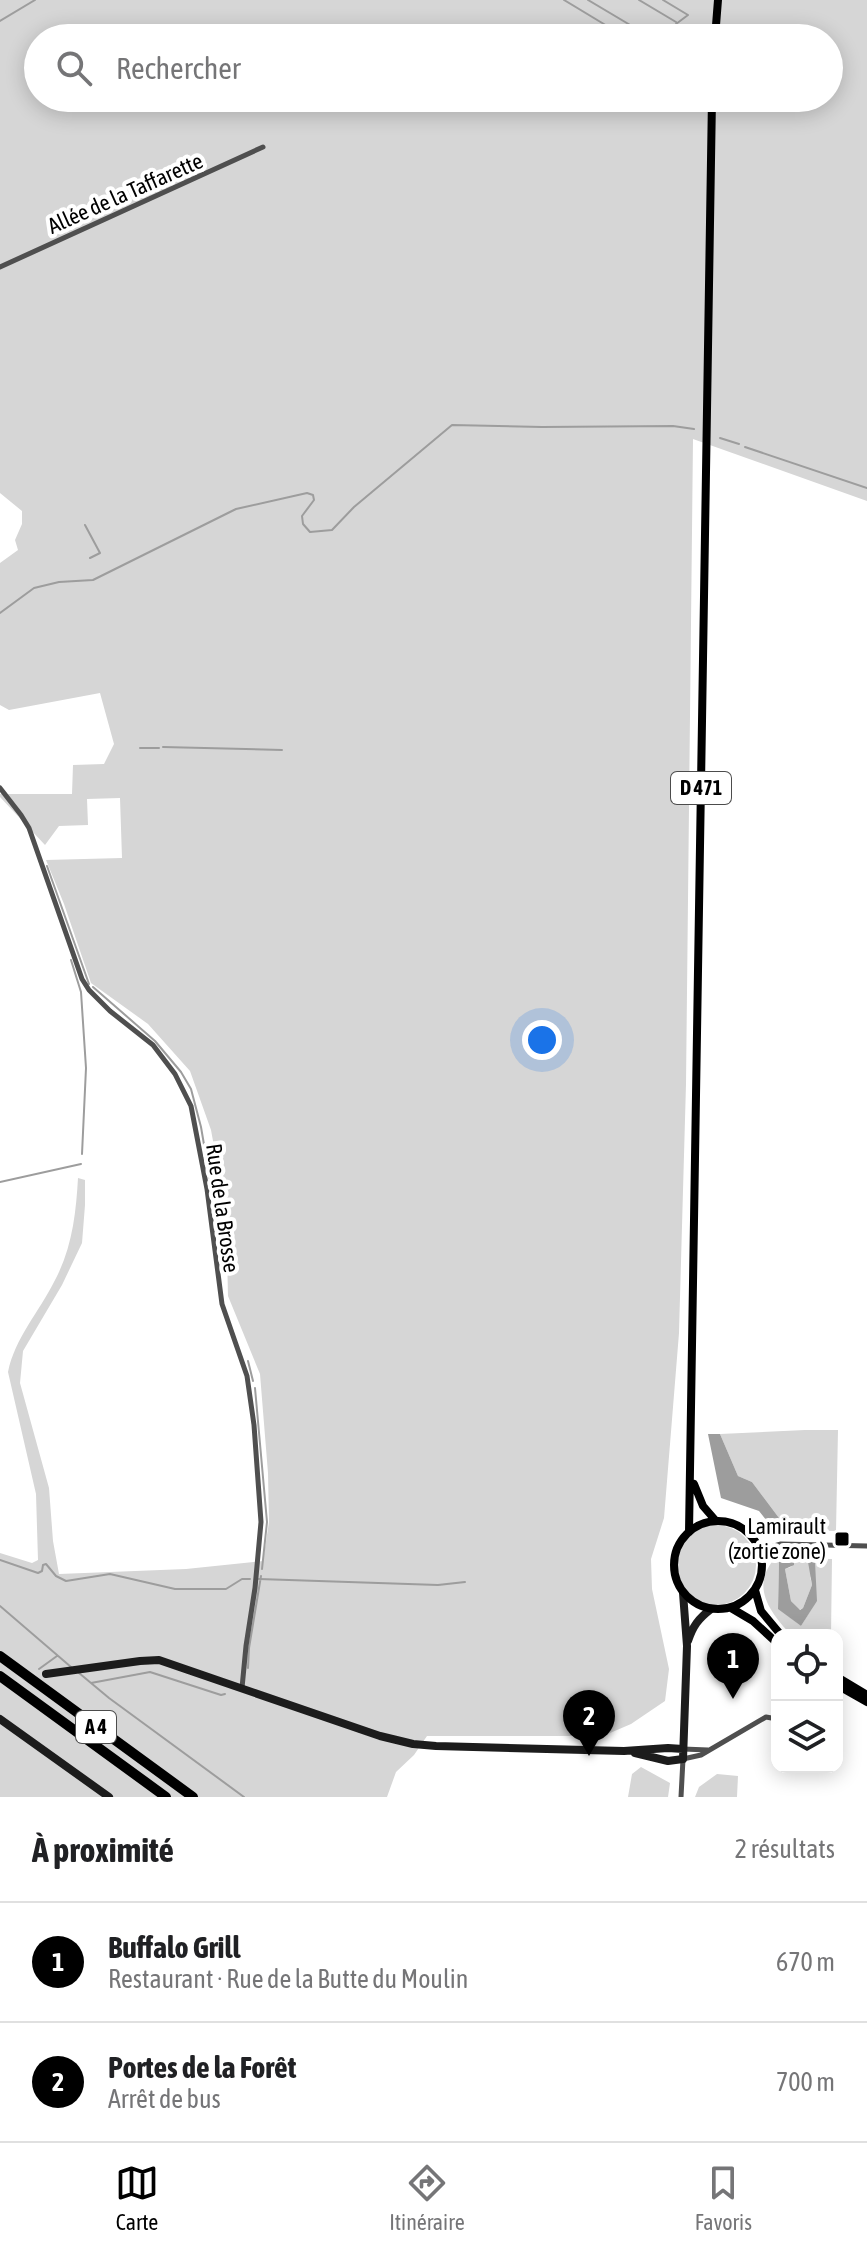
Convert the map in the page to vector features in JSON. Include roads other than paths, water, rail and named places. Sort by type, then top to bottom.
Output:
[{"type":"highway","name":"A 4","points":[[0,1656],[193,1797]]},
{"type":"highway","name":"A 4","points":[[0,1676],[166,1797]]},
{"type":"main road","points":[[716,24],[718,0]]},
{"type":"main road","name":"D 471","points":[[689,1532],[712,112]]},
{"type":"main road","name":"D 471","points":[[691,1478],[703,1506],[716,1521]]},
{"type":"main road","points":[[716,1521],[730,1522],[743,1528],[753,1538],[762,1558],[762,1575],[755,1590],[745,1601],[731,1608],[711,1609],[691,1601],[676,1581],[675,1554],[680,1542],[701,1524],[716,1521]]},
{"type":"main road","points":[[755,1590],[761,1611],[776,1629]]},
{"type":"main road","points":[[624,1751],[668,1761],[683,1759],[687,1646],[683,1593]]},
{"type":"main road","points":[[731,1608],[753,1621],[771,1638]]},
{"type":"main road","points":[[687,1646],[694,1625],[711,1609]]},
{"type":"main road","points":[[46,1674],[159,1660],[380,1736],[413,1744],[624,1751],[683,1749]]},
{"type":"main road","points":[[843,1681],[867,1695]]},
{"type":"main road","points":[[843,1688],[867,1702]]},
{"type":"main road","points":[[0,1719],[109,1797]]},
{"type":"main road","points":[[668,1748],[684,1730]]},
{"type":"street","name":"Allée de la Taffarette","points":[[0,267],[263,147]]},
{"type":"street","name":"Rue de la Brosse","points":[[0,788],[29,828],[82,979],[110,1011],[153,1045],[175,1074],[191,1106],[207,1189],[222,1304],[247,1376],[254,1425],[261,1522],[242,1688]]},
{"type":"street","points":[[760,1550],[781,1544],[867,1546]]},
{"type":"street","points":[[681,1797],[683,1759],[709,1751],[766,1717],[771,1718]]},
{"type":"street","points":[[683,1749],[709,1751]]},
{"type":"waterway","points":[[0,21],[35,0]]},
{"type":"waterway","points":[[564,0],[604,24]]},
{"type":"waterway","points":[[588,0],[628,24]]},
{"type":"waterway","points":[[639,0],[676,22]]},
{"type":"waterway","points":[[663,0],[688,15],[676,24]]},
{"type":"waterway","points":[[0,613],[34,588],[59,582],[93,580],[236,509],[307,493],[313,495],[314,500],[302,516],[303,524],[310,532],[332,530],[354,507],[452,425],[673,426],[694,429]]},
{"type":"waterway","points":[[720,438],[739,444]]},
{"type":"waterway","points":[[745,447],[867,488]]},
{"type":"waterway","points":[[85,525],[100,553],[90,558]]},
{"type":"waterway","points":[[163,747],[282,750]]},
{"type":"waterway","points":[[140,748],[159,748]]},
{"type":"waterway","points":[[47,866],[89,984]]},
{"type":"waterway","points":[[71,960],[81,992],[86,1068],[82,1154]]},
{"type":"waterway","points":[[93,987],[155,1041],[191,1089],[215,1209]]},
{"type":"waterway","points":[[0,1182],[81,1164]]},
{"type":"waterway","points":[[248,1361],[253,1381]]},
{"type":"waterway","points":[[255,1388],[267,1522],[262,1569]]},
{"type":"waterway","points":[[0,1560],[38,1573],[46,1564],[56,1576],[66,1581],[110,1574],[175,1589],[226,1589],[242,1579],[250,1579]]},
{"type":"waterway","points":[[248,1668],[261,1576]]},
{"type":"waterway","points":[[259,1579],[438,1585],[465,1582]]},
{"type":"waterway","points":[[0,1606],[71,1667]]},
{"type":"waterway","points":[[39,1669],[57,1656]]},
{"type":"waterway","points":[[91,1683],[150,1672],[225,1694]]},
{"type":"waterway","points":[[79,1673],[244,1797]]},
{"type":"tunnel","points":[[5,1681],[46,1674]]},
{"type":"place","name":"Lamirault (zortie zone)","points":[[842,1539]]},
{"type":"place","name":"Buffalo Grill","points":[[733,1699]]},
{"type":"place","name":"Portes de la Forêt","points":[[589,1756]]}]
